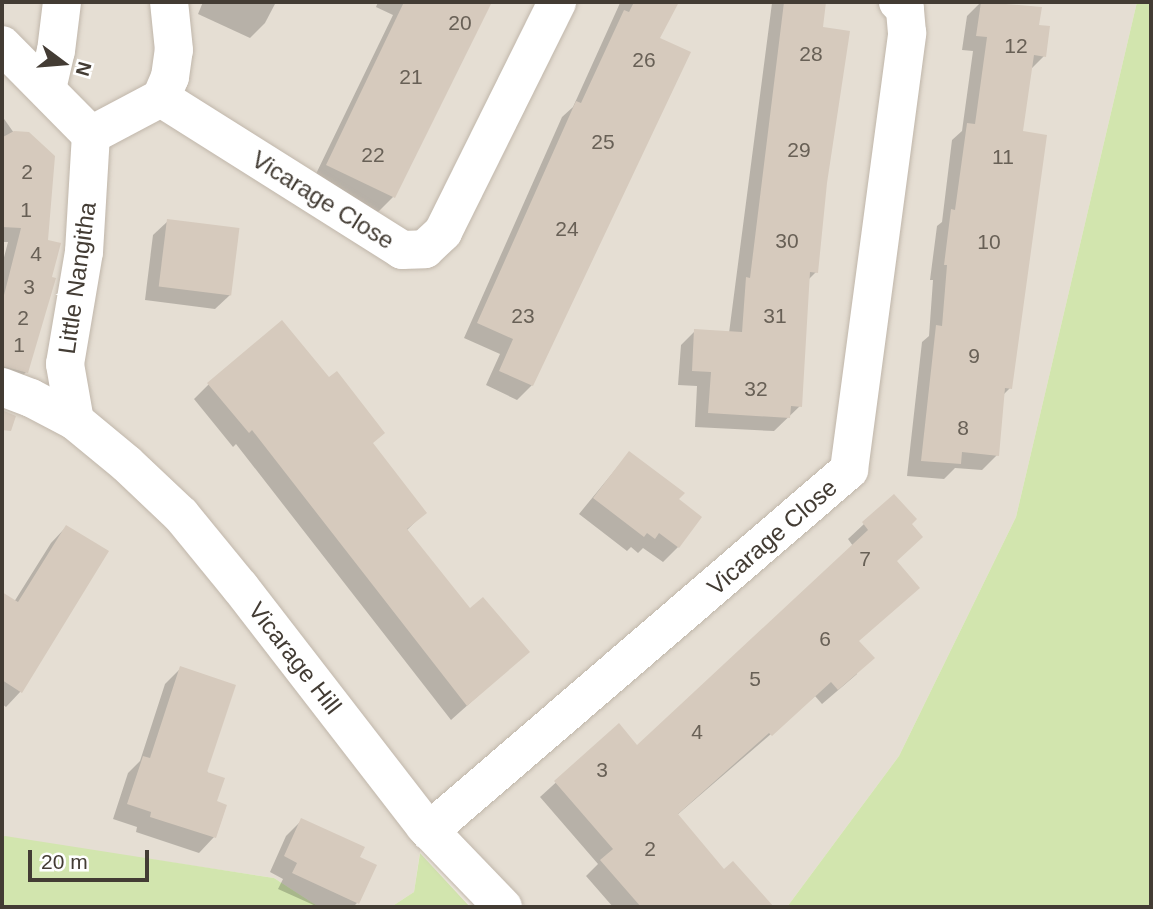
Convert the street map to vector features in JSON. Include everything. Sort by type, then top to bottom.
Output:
[{"type":"street","points":[[47,89],[56,51],[62,2]]},
{"type":"street","points":[[2,45],[91,135],[161,98],[170,77],[174,50],[169,2]]},
{"type":"street","name":"Vicarage Close","points":[[161,98],[402,250],[425,249],[443,232],[557,2]]},
{"type":"street","name":"Vicarage Close","points":[[429,831],[849,470],[907,33],[905,9],[898,2]]},
{"type":"street","name":"Little Nangitha","points":[[75,421],[65,364],[84,252],[91,135]]},
{"type":"street","name":"Vicarage Hill","points":[[2,387],[31,398],[75,421],[127,464],[181,515],[429,831],[503,907]]},
{"type":"shaded area","points":[[2,2],[1137,2],[1016,517],[899,756],[787,907],[527,907],[424,825],[414,892],[391,907],[319,907],[274,878],[2,837]]},
{"type":"green space","points":[[1137,2],[1151,2],[1151,907],[787,907],[899,756],[1016,517]]},
{"type":"green space","points":[[2,837],[274,878],[319,907],[2,907]]},
{"type":"green space","points":[[420,853],[470,907],[391,907],[414,892]]},
{"type":"building","points":[[404,2],[492,2],[395,198],[326,165]]},
{"type":"building","points":[[634,2],[679,2],[660,38],[691,52],[533,386],[499,371],[513,339],[477,323],[576,101],[581,103],[624,10],[629,12]]},
{"type":"building","points":[[784,2],[826,2],[823,27],[850,31],[827,183],[818,273],[810,272],[802,407],[791,406],[790,418],[708,413],[711,372],[692,371],[694,329],[742,332],[746,277],[750,278]]},
{"type":"building","points":[[981,2],[1042,7],[1039,25],[1050,26],[1046,57],[1034,55],[1023,131],[1047,135],[1012,389],[1005,388],[999,456],[962,452],[961,464],[921,461],[936,325],[942,326],[947,265],[944,265],[951,209],[955,210],[967,123],[975,124],[987,37],[976,36]]},
{"type":"building","points":[[14,131],[29,132],[55,156],[48,240],[61,243],[52,277],[56,278],[28,373],[2,366],[2,303],[21,228],[2,227],[3,137]]},
{"type":"building","points":[[167,219],[239,228],[231,295],[159,286]]},
{"type":"building","points":[[282,320],[329,377],[337,371],[385,433],[373,443],[427,513],[407,529],[470,608],[483,597],[530,652],[467,706],[252,430],[249,433],[207,383]]},
{"type":"building","points":[[2,410],[16,416],[11,431],[2,430]]},
{"type":"building","points":[[629,451],[685,493],[679,499],[702,517],[679,548],[659,533],[655,539],[647,533],[644,537],[593,498]]},
{"type":"building","points":[[894,494],[917,519],[912,524],[923,537],[897,561],[920,588],[859,641],[875,658],[838,690],[831,682],[772,736],[769,733],[678,814],[724,869],[733,861],[774,907],[641,907],[600,860],[613,849],[554,781],[619,723],[637,745],[868,530],[862,522]]},
{"type":"building","points":[[66,525],[109,551],[22,693],[2,680],[2,592],[18,602]]},
{"type":"building","points":[[180,666],[236,685],[207,772],[225,778],[217,801],[227,805],[216,838],[150,817],[151,812],[127,804],[143,756],[150,758]]},
{"type":"building","points":[[301,818],[365,847],[360,857],[377,865],[359,904],[292,873],[297,863],[284,856]]}]
